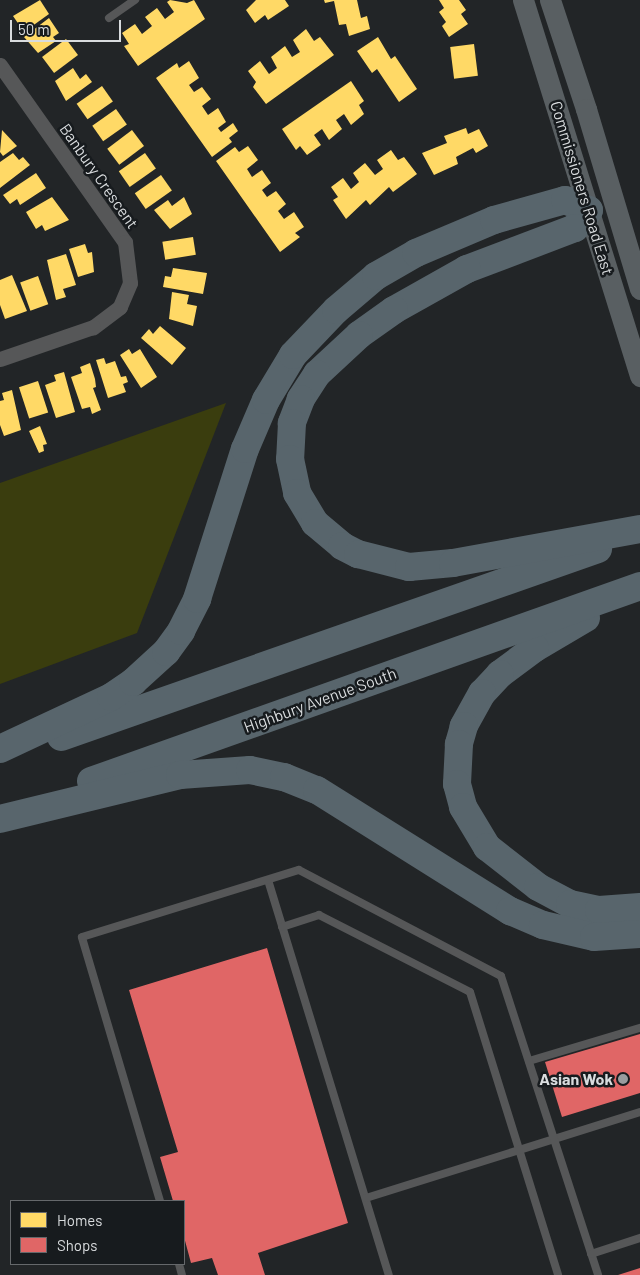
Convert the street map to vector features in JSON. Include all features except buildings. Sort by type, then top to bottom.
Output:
[{"type":"highway","points":[[0,749],[111,696],[134,682],[166,652],[181,631],[197,600],[246,448],[266,400],[293,354],[336,310],[376,276],[454,236],[565,200],[589,210],[575,228],[510,250],[432,287],[359,335],[329,363],[301,398],[292,423],[294,485],[315,523],[342,546],[358,554],[409,567],[453,563],[640,529]]},
{"type":"highway","points":[[0,758],[640,534]]},
{"type":"highway","name":"Highbury Avenue South","points":[[0,814],[640,586]]},
{"type":"highway","points":[[640,591],[535,648],[500,674],[482,693],[464,726],[456,764],[457,784],[464,807],[487,847],[502,862],[538,888],[570,904],[599,910],[640,907]]},
{"type":"highway","points":[[0,818],[180,776],[250,770],[284,777],[317,790],[510,911],[543,925],[594,937],[640,934]]},
{"type":"main road","name":"Commissioners Road East","points":[[523,0],[640,376]]},
{"type":"main road","name":"Commissioners Road East","points":[[550,0],[640,289]]},
{"type":"main road","points":[[589,210],[614,201]]},
{"type":"street","name":"Banbury Crescent","points":[[0,65],[125,242],[130,283],[120,307],[93,327],[0,359]]},
{"type":"lane","points":[[109,18],[134,0]]},
{"type":"lane","points":[[160,1200],[82,937],[299,870],[501,976],[598,1275]]},
{"type":"lane","points":[[268,880],[389,1275]]},
{"type":"lane","points":[[282,927],[320,915],[470,992],[558,1275]]},
{"type":"lane","points":[[529,1061],[640,1028]]},
{"type":"lane","points":[[366,1198],[640,1112]]},
{"type":"lane","points":[[591,1254],[640,1238]]},
{"type":"green space","points":[[226,403],[137,633],[0,684],[0,483]]},
{"type":"place","name":"Asian Wok","points":[[623,1079]]}]
